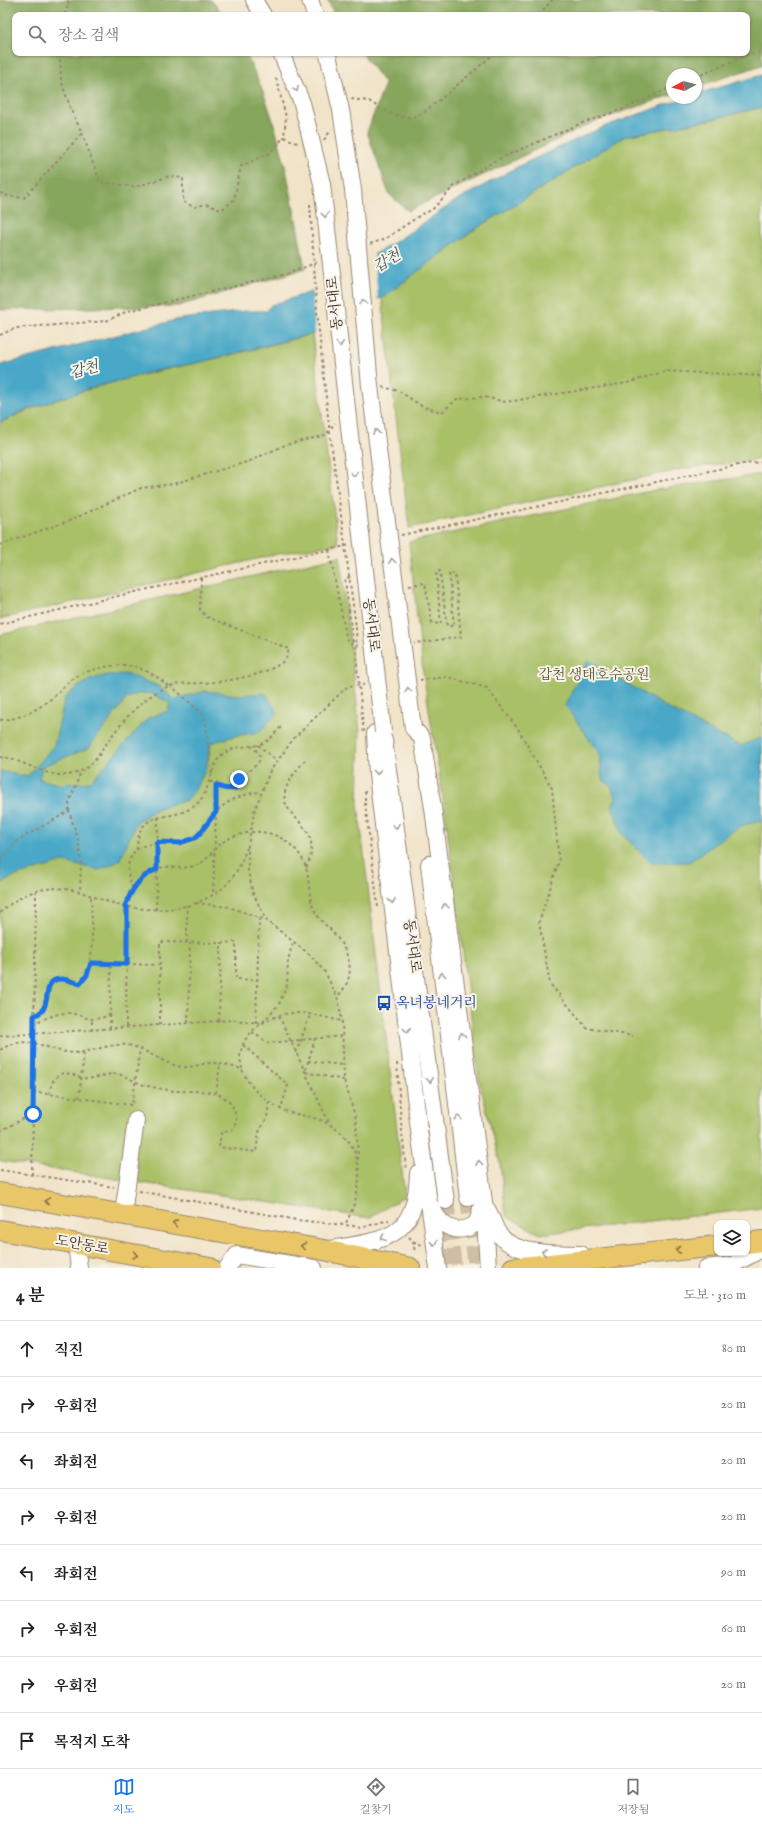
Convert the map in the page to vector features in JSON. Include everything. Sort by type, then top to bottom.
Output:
[{"type":"main road","points":[[0,1193],[324,1250],[412,1260]]},
{"type":"main road","name":"도안동로","points":[[0,1230],[210,1268]]},
{"type":"main road","points":[[750,1243],[762,1241]]},
{"type":"main road","points":[[513,1268],[714,1246]]},
{"type":"street","points":[[254,0],[260,12]]},
{"type":"street","points":[[310,0],[314,12]]},
{"type":"street","name":"동서대로","points":[[282,56],[302,103],[322,184],[370,615],[374,733],[446,1201]]},
{"type":"street","name":"동서대로","points":[[328,56],[342,110],[352,190],[370,386],[413,728],[468,1198]]},
{"type":"street","points":[[413,728],[422,738],[433,808],[484,1202],[488,1268]]},
{"type":"street","points":[[374,733],[377,774],[419,1130],[438,1268]]},
{"type":"street","points":[[123,1214],[136,1120]]},
{"type":"street","points":[[324,1250],[374,1241],[387,1237],[401,1228],[411,1216],[415,1204],[417,1186],[419,1130]]},
{"type":"street","points":[[428,1200],[440,1222],[456,1230],[467,1229],[475,1224],[484,1202]]},
{"type":"street","points":[[484,1202],[499,1234],[508,1243],[529,1251],[624,1256]]},
{"type":"street","points":[[76,1244],[79,1268]]},
{"type":"street","points":[[706,1268],[732,1265],[762,1248]]},
{"type":"street","points":[[227,1268],[237,1256],[314,1268]]},
{"type":"path","points":[[66,12],[69,0]]},
{"type":"path","points":[[542,12],[552,0]]},
{"type":"path","points":[[750,54],[762,51]]},
{"type":"path","points":[[60,56],[61,80],[71,110],[82,133],[100,182],[135,187],[170,176],[183,178],[183,202],[194,207],[206,204],[220,210],[234,200],[241,166],[270,153],[284,137]]},
{"type":"path","points":[[347,101],[351,99],[364,100],[402,117],[413,117],[423,113],[491,56]]},
{"type":"path","points":[[702,74],[745,56]]},
{"type":"path","points":[[279,77],[281,84]]},
{"type":"path","points":[[364,246],[385,240],[422,214],[432,210],[454,186],[465,180],[477,170],[496,160],[582,122],[626,108],[666,90]]},
{"type":"path","points":[[321,144],[334,126]]},
{"type":"path","points":[[0,193],[8,196],[24,198],[82,133]]},
{"type":"path","points":[[299,141],[301,149]]},
{"type":"path","points":[[310,203],[316,312],[329,426],[356,627],[357,666],[374,733]]},
{"type":"path","points":[[0,335],[16,328],[106,321],[128,311],[288,274],[318,262]]},
{"type":"path","points":[[406,585],[425,583],[432,624],[441,624],[436,572],[440,572],[447,626],[454,626],[449,573],[455,574],[461,636]]},
{"type":"path","points":[[350,577],[345,579],[353,644]]},
{"type":"path","points":[[0,757],[9,757],[46,772],[68,774],[81,771],[96,760],[112,736],[126,719],[150,696],[169,686],[227,682],[245,677],[278,664],[285,658],[289,649],[207,617],[200,610],[201,578]]},
{"type":"path","points":[[0,720],[16,719],[28,714],[45,704],[70,681],[83,673],[125,665],[145,671],[163,681],[205,716],[212,777]]},
{"type":"path","points":[[416,680],[447,678],[487,688],[518,729],[552,788],[559,861],[539,922],[550,984],[587,1028],[633,1036]]},
{"type":"path","points":[[345,1225],[354,1209],[360,1178],[356,1119],[344,1080],[342,1021],[337,997],[325,972],[309,954],[266,920],[253,892],[248,871],[248,846],[255,809],[270,772],[294,738],[348,686],[370,684]]},
{"type":"path","points":[[137,850],[137,838],[142,828],[150,819],[181,813],[193,807],[202,800],[212,777],[217,760],[224,754],[239,746],[258,745],[266,742],[283,726]]},
{"type":"path","points":[[216,785],[226,789],[235,788],[239,779],[255,768],[259,758],[258,753],[250,745]]},
{"type":"path","points":[[258,745],[277,761]]},
{"type":"path","points":[[305,760],[289,780],[285,797],[287,809],[304,826],[311,837],[312,856],[306,868]]},
{"type":"path","points":[[80,892],[81,861],[78,839],[69,811],[69,803],[81,771]]},
{"type":"path","points":[[210,782],[217,782],[213,895]]},
{"type":"path","points":[[365,788],[365,803],[379,913]]},
{"type":"path","points":[[133,888],[128,876],[128,869],[134,852],[157,842],[180,843],[195,838],[216,812],[241,796],[262,792]]},
{"type":"path","points":[[0,860],[17,841],[69,811]]},
{"type":"path","points":[[156,910],[158,817]]},
{"type":"path","points":[[126,1027],[126,907],[133,888],[144,876],[157,869],[195,866],[204,861],[218,846],[228,840],[250,833],[262,832],[276,835],[289,843],[301,856],[306,868],[309,894],[313,909],[320,921],[335,935],[347,955],[350,969],[346,985],[337,997]]},
{"type":"path","points":[[0,913],[22,896],[51,889],[66,888],[126,907],[169,910],[194,903],[213,895],[228,882],[239,866],[248,846]]},
{"type":"path","points":[[32,1176],[36,892]]},
{"type":"path","points":[[34,1016],[42,1011],[46,1004],[46,991],[54,980],[61,979],[80,984],[87,975],[91,963],[90,895]]},
{"type":"path","points":[[194,903],[229,907],[258,919],[266,920]]},
{"type":"path","points":[[187,905],[188,1023]]},
{"type":"path","points":[[256,1023],[258,919]]},
{"type":"path","points":[[160,1025],[160,942],[236,942],[236,979],[257,980]]},
{"type":"path","points":[[293,942],[288,960],[287,985],[279,1004],[262,1024],[252,1032],[243,1045],[240,1051],[242,1069],[249,1084],[269,1102],[281,1108],[321,1120],[336,1128],[349,1142],[358,1160]]},
{"type":"path","points":[[219,1021],[221,943]]},
{"type":"path","points":[[91,963],[160,965]]},
{"type":"path","points":[[110,1029],[111,963]]},
{"type":"path","points":[[33,1023],[62,1013],[92,1019],[111,1014]]},
{"type":"path","points":[[0,1036],[233,1020],[262,1024],[279,1016],[293,1013],[310,1014],[342,1021]]},
{"type":"path","points":[[296,1053],[310,1014]]},
{"type":"path","points":[[279,1016],[329,1124]]},
{"type":"path","points":[[92,1019],[92,1030]]},
{"type":"path","points":[[252,1032],[268,1043],[343,1036]]},
{"type":"path","points":[[305,1072],[315,1038]]},
{"type":"path","points":[[0,1050],[12,1043],[33,1042],[64,1053],[84,1052],[105,1046],[122,1044],[148,1052],[164,1062],[174,1066],[185,1067],[210,1063],[242,1069]]},
{"type":"path","points":[[243,1045],[288,1085],[281,1108]]},
{"type":"path","points":[[33,1092],[132,1105],[140,1050]]},
{"type":"path","points":[[79,1098],[84,1052]]},
{"type":"path","points":[[396,1060],[401,1123],[407,1171]]},
{"type":"path","points":[[308,1061],[343,1065]]},
{"type":"path","points":[[216,1093],[220,1064]]},
{"type":"path","points":[[305,1072],[344,1080]]},
{"type":"path","points":[[48,1094],[53,1079],[61,1074],[68,1073],[88,1078],[108,1074],[117,1074],[147,1086],[175,1090],[210,1091],[229,1101],[237,1118],[236,1124],[232,1130],[221,1133],[219,1147],[256,1152],[259,1132],[267,1118],[269,1102]]},
{"type":"path","points":[[0,1130],[33,1114]]},
{"type":"path","points":[[0,1170],[32,1176],[117,1187]]},
{"type":"path","points":[[138,1191],[297,1220],[363,1228],[392,1218]]},
{"type":"path","points":[[412,1260],[413,1242],[426,1246]]},
{"type":"green space","points":[[0,0],[211,0],[221,12],[12,12],[12,56],[246,56],[257,78],[276,131],[290,186],[305,269],[178,306],[0,310]]},
{"type":"green space","points":[[328,0],[762,0],[762,65],[702,85],[702,68],[666,68],[666,97],[596,121],[408,211],[389,194],[367,132],[385,84],[364,56],[750,56],[750,12],[333,12]]},
{"type":"green space","points":[[762,107],[762,459],[683,469],[409,528],[382,298],[471,232],[625,136],[709,120]]},
{"type":"green space","points":[[312,334],[338,544],[278,554],[0,619],[0,423],[48,402],[98,386]]},
{"type":"green space","name":"갑천 생태호수공원","points":[[762,474],[762,1208],[540,1234],[506,1216],[500,1164],[479,1080],[445,811],[423,672],[409,542],[655,490]]},
{"type":"green space","points":[[340,556],[360,731],[358,804],[405,1196],[369,1218],[0,1161],[0,635]]},
{"type":"water","name":"갑천","points":[[762,75],[762,107],[709,120],[625,136],[471,232],[382,298],[334,311],[316,333],[201,362],[150,372],[85,390],[21,412],[0,423],[0,365],[180,319],[245,311],[267,311],[271,305],[311,292],[395,242],[457,200],[523,164],[603,127],[667,104],[702,104],[702,92]]},
{"type":"water","points":[[588,660],[671,710],[741,746],[762,737],[762,821],[740,826],[689,862],[651,863],[622,834],[612,805],[616,799],[611,786],[602,779],[600,755],[565,705]]},
{"type":"water","points":[[128,674],[160,687],[173,699],[206,691],[238,695],[265,693],[278,713],[259,732],[234,736],[211,743],[206,769],[195,790],[187,800],[158,808],[137,822],[119,861],[99,870],[63,862],[12,877],[0,885],[0,771],[26,776],[31,773],[54,745],[65,698],[76,688],[92,679],[108,675]],"holes":[[[150,693],[170,703],[168,711],[148,718],[90,782],[59,784],[39,779],[43,766],[89,748],[127,698],[137,694]]]},
{"type":"pier","points":[[374,252],[378,301],[336,313],[315,335],[312,289]]},
{"type":"tunnel","points":[[468,1198],[476,1268]]},
{"type":"tunnel","points":[[446,1201],[454,1268]]},
{"type":"place","name":"옥녀봉네거리","points":[[384,1003]]},
{"type":"route","points":[[33,1114],[34,1016],[42,1011],[46,1004],[46,991],[49,985],[54,980],[61,979],[80,984],[84,981],[91,963],[127,964],[127,907],[125,906],[133,888],[140,880],[157,869],[157,842],[180,843],[195,838],[216,812],[216,785],[226,789],[235,788],[239,779]]}]
